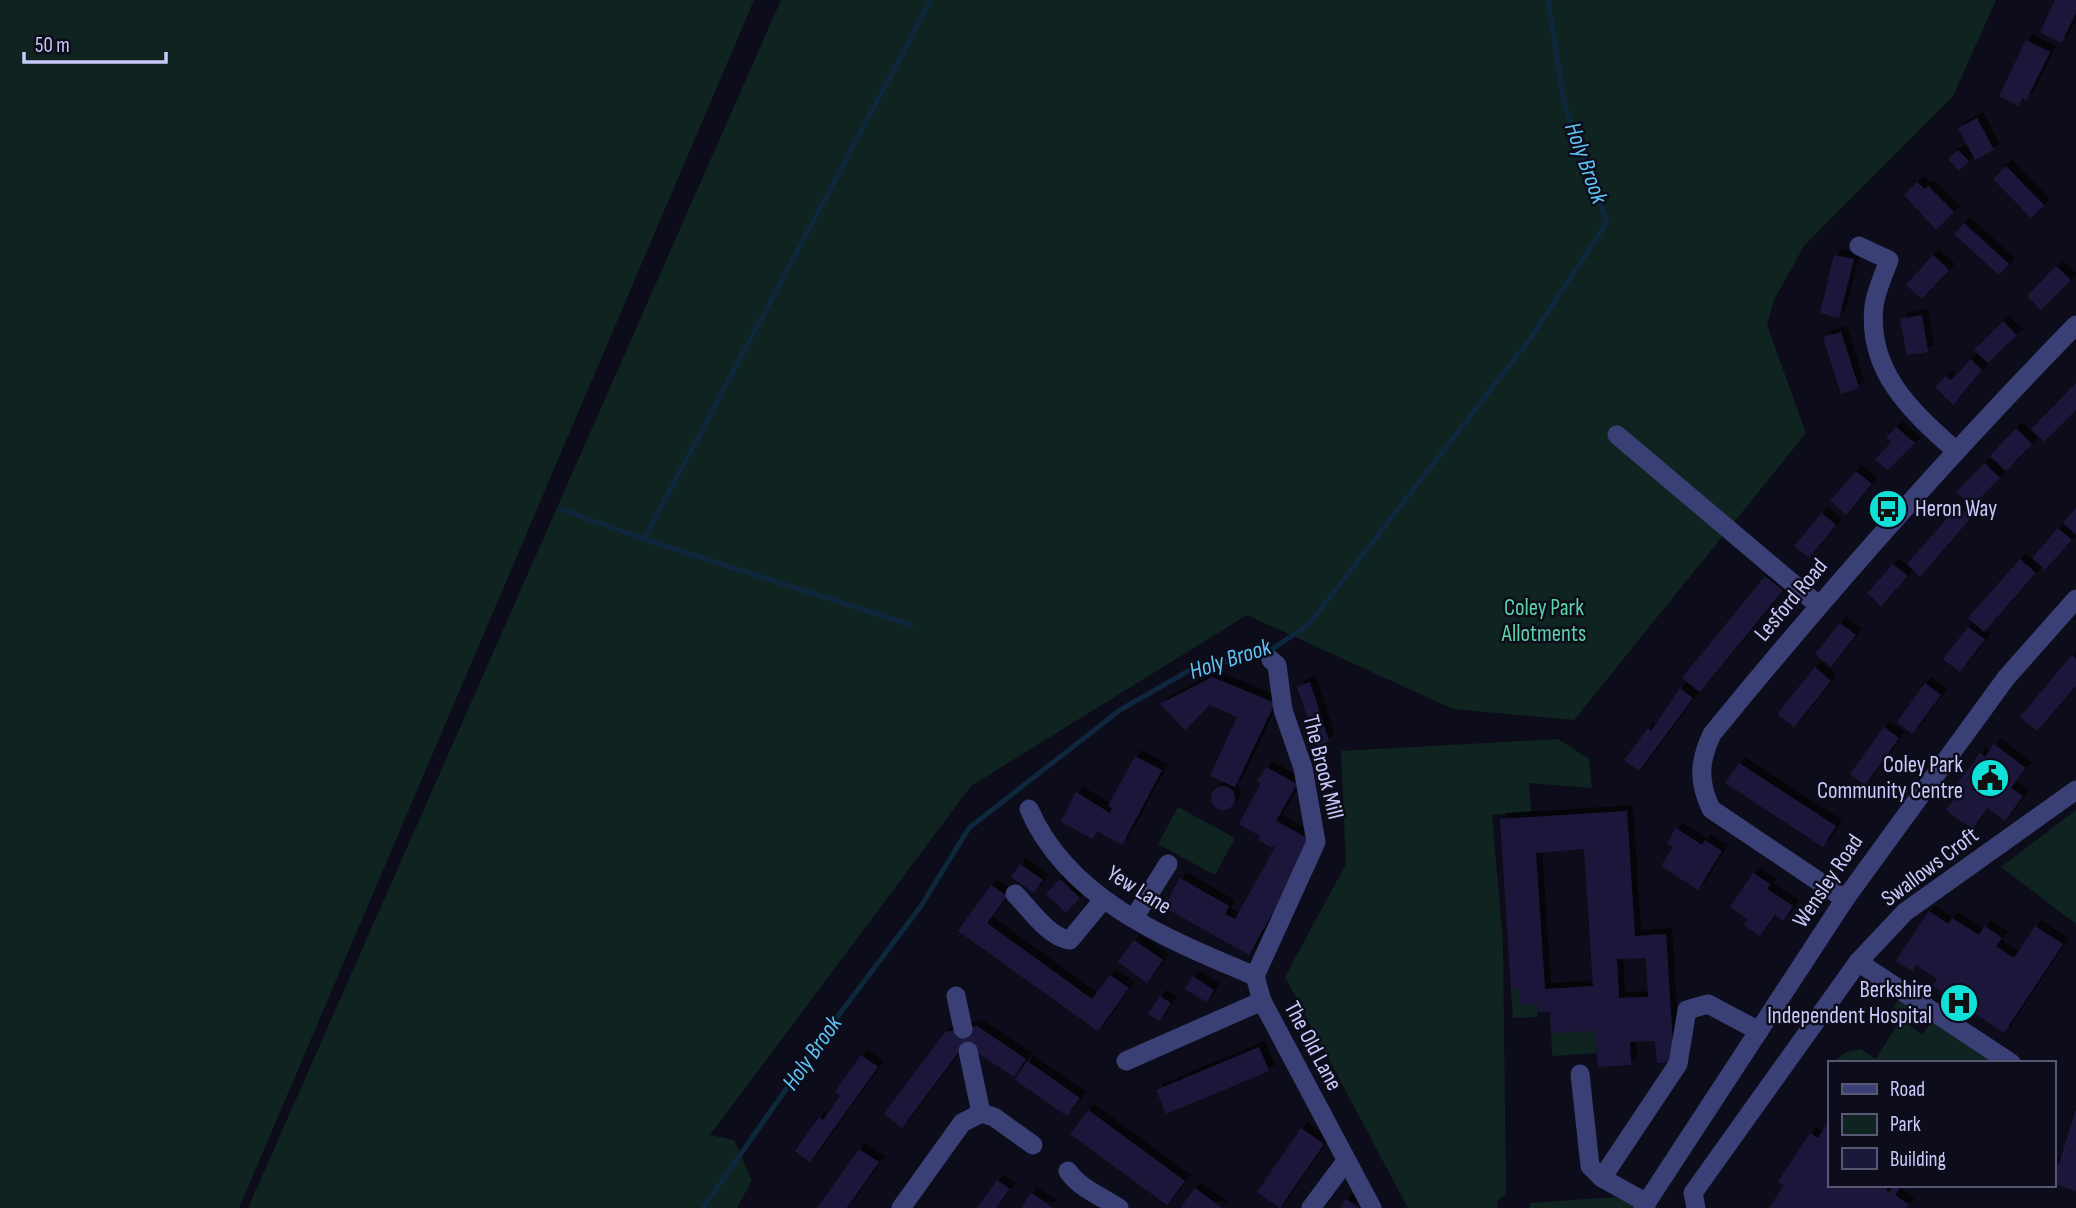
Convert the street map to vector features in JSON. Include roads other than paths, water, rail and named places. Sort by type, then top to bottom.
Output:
[{"type":"street","points":[[1859,246],[1889,260],[1874,304],[1874,333],[1886,376],[1914,414],[1955,450]]},
{"type":"street","name":"Lesford Road","points":[[1844,898],[1711,809],[1700,785],[1702,756],[1712,734],[1817,604],[1955,450],[2076,325]]},
{"type":"street","points":[[1617,435],[1817,604]]},
{"type":"street","name":"Wensley Road","points":[[1645,1205],[1844,898],[2006,678],[2076,599]]},
{"type":"street","name":"The Brook Mill","points":[[1255,976],[1317,842],[1303,768],[1283,710],[1277,665],[1270,660]]},
{"type":"street","name":"Swallows Croft","points":[[1696,1208],[1693,1193],[1858,962],[1905,912],[2076,790]]},
{"type":"street","name":"Yew Lane","points":[[1029,809],[1041,836],[1056,857],[1103,900],[1186,947],[1255,976]]},
{"type":"street","points":[[1134,918],[1168,864]]},
{"type":"street","points":[[1015,894],[1049,929],[1063,939],[1070,940],[1103,900]]},
{"type":"street","points":[[1858,962],[2008,1061]]},
{"type":"street","points":[[1255,976],[1262,1001]]},
{"type":"street","points":[[956,996],[963,1029]]},
{"type":"street","name":"The Old Lane","points":[[1126,1061],[1262,1001],[1372,1208]]},
{"type":"street","points":[[1602,1178],[1678,1064],[1687,1010],[1708,1004],[1759,1031]]},
{"type":"street","points":[[968,1051],[981,1114]]},
{"type":"street","points":[[1580,1074],[1590,1166],[1602,1178],[1645,1205]]},
{"type":"street","points":[[901,1208],[962,1123],[981,1114],[993,1117],[1033,1145]]},
{"type":"street","points":[[1311,1208],[1346,1161]]},
{"type":"street","points":[[1068,1171],[1077,1184],[1094,1190],[1119,1208]]},
{"type":"waterway","points":[[644,539],[931,0]]},
{"type":"waterway","name":"Holy Brook","points":[[703,1208],[826,1032],[921,906],[969,828],[1120,710],[1190,670],[1268,652],[1309,624],[1530,339],[1607,222],[1564,103],[1548,0]]},
{"type":"waterway","points":[[563,510],[644,539],[911,625]]},
{"type":"place","name":"Heron Way","points":[[1888,509]]},
{"type":"place","name":"Coley Park Community Centre","points":[[1990,778]]},
{"type":"place","name":"Berkshire Independent Hospital","points":[[1959,1003]]},
{"type":"park label","name":"Coley Park Allotments","points":[[1544,621]]}]
